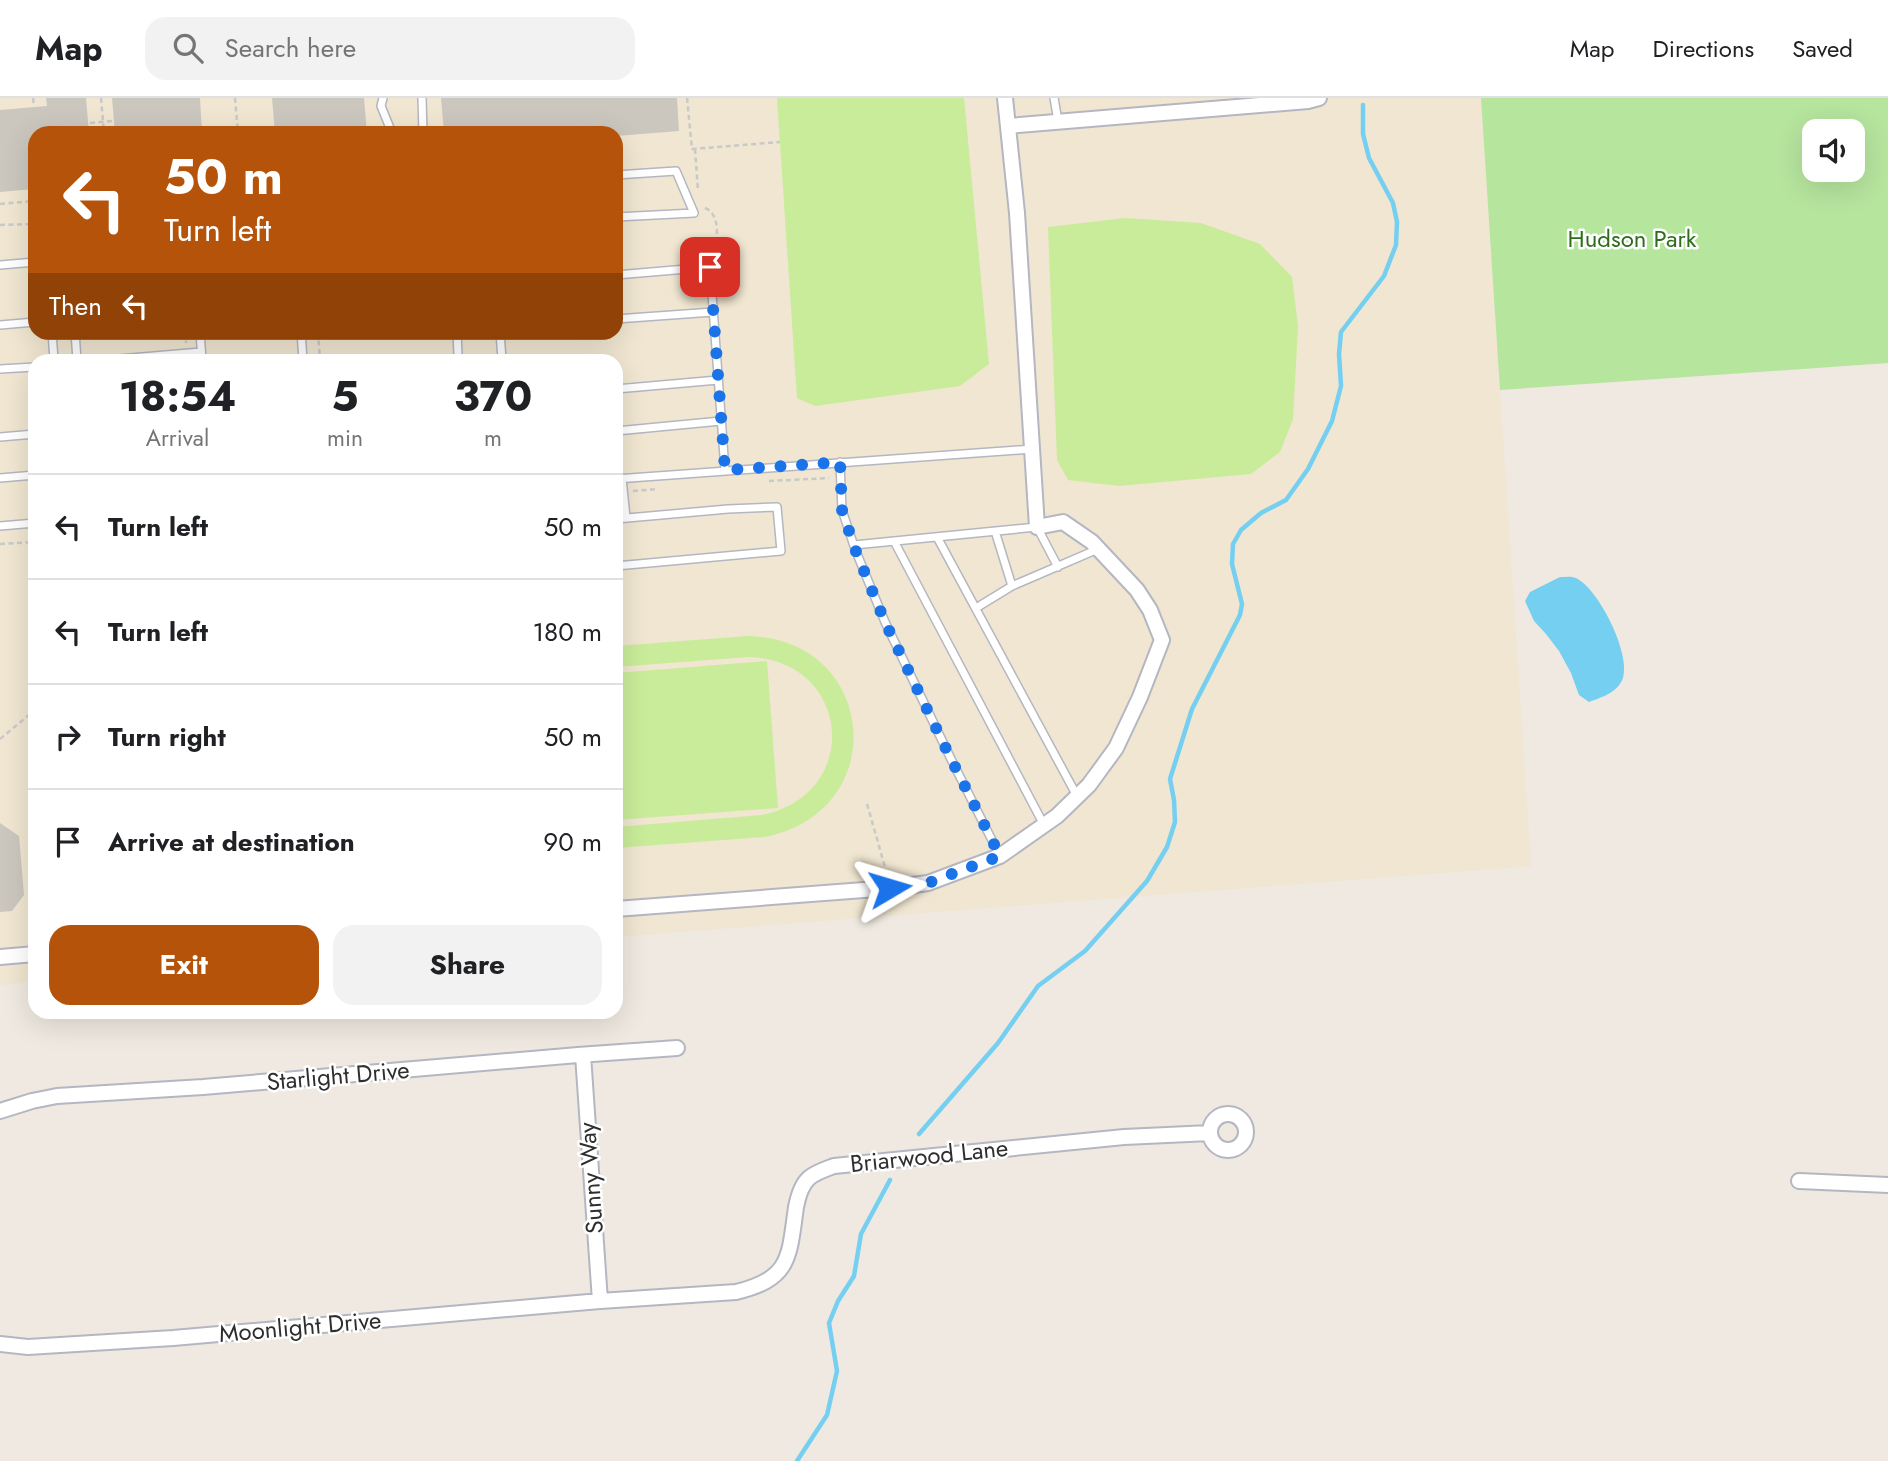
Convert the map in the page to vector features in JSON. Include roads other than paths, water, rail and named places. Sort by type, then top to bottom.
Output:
[{"type":"street","points":[[623,908],[928,883],[1000,856],[1057,816],[1089,785],[1116,748],[1140,697],[1161,640],[1150,610],[1136,590],[1092,542],[1063,522],[1037,527],[1017,213],[1005,98]]},
{"type":"street","points":[[1008,126],[1319,98]]},
{"type":"street","points":[[0,957],[28,955]]},
{"type":"street","name":"Starlight Drive","points":[[0,1111],[57,1096],[203,1087],[677,1048]]},
{"type":"street","name":"Sunny Way","points":[[583,1055],[600,1301]]},
{"type":"street","name":"Briarwood Lane","points":[[600,1301],[736,1292],[753,1288],[774,1277],[789,1254],[798,1196],[807,1180],[834,1166],[1124,1137],[1210,1133]]},
{"type":"street","points":[[1799,1181],[1888,1185]]},
{"type":"street","name":"Moonlight Drive","points":[[0,1344],[28,1347],[173,1338],[600,1301]]},
{"type":"lane","points":[[383,98],[381,106],[389,126]]},
{"type":"lane","points":[[422,98],[423,126]]},
{"type":"lane","points":[[1054,98],[1058,122]]},
{"type":"lane","points":[[623,175],[676,171],[694,213],[623,217]]},
{"type":"lane","points":[[0,265],[28,263]]},
{"type":"lane","points":[[623,274],[710,267],[725,470]]},
{"type":"lane","points":[[623,319],[713,313]]},
{"type":"lane","points":[[0,325],[28,323]]},
{"type":"lane","points":[[0,369],[28,367]]},
{"type":"lane","points":[[623,388],[718,380]]},
{"type":"lane","points":[[623,430],[721,421]]},
{"type":"lane","points":[[0,437],[28,435]]},
{"type":"lane","points":[[623,479],[1033,449]]},
{"type":"lane","points":[[840,462],[842,510],[853,545],[885,622],[1000,856]]},
{"type":"lane","points":[[0,478],[28,476]]},
{"type":"lane","points":[[623,492],[626,518]]},
{"type":"lane","points":[[623,518],[777,507],[781,551],[623,565]]},
{"type":"lane","points":[[0,526],[28,524]]},
{"type":"lane","points":[[853,545],[1037,527],[1058,566]]},
{"type":"lane","points":[[995,531],[1012,586]]},
{"type":"lane","points":[[937,537],[1077,797]]},
{"type":"lane","points":[[894,541],[1044,825]]},
{"type":"lane","points":[[975,608],[1012,586],[1098,549]]},
{"type":"water","points":[[1560,577],[1576,578],[1594,595],[1611,623],[1622,654],[1624,667],[1621,683],[1609,693],[1589,702],[1579,695],[1559,651],[1534,621],[1525,601],[1530,592]]},
{"type":"waterway","points":[[919,1134],[998,1043],[1038,986],[1085,951],[1147,881],[1167,847],[1175,822],[1170,779],[1192,709],[1240,615],[1242,604],[1232,564],[1233,544],[1241,530],[1261,513],[1286,500],[1308,469],[1332,421],[1341,386],[1341,332],[1384,276],[1396,245],[1397,222],[1393,203],[1369,158],[1363,134],[1363,105]]},
{"type":"waterway","points":[[797,1461],[827,1415],[837,1371],[829,1323],[838,1301],[854,1276],[861,1234],[890,1180]]},
{"type":"park label","name":"Hudson Park","points":[[1632,239]]}]
